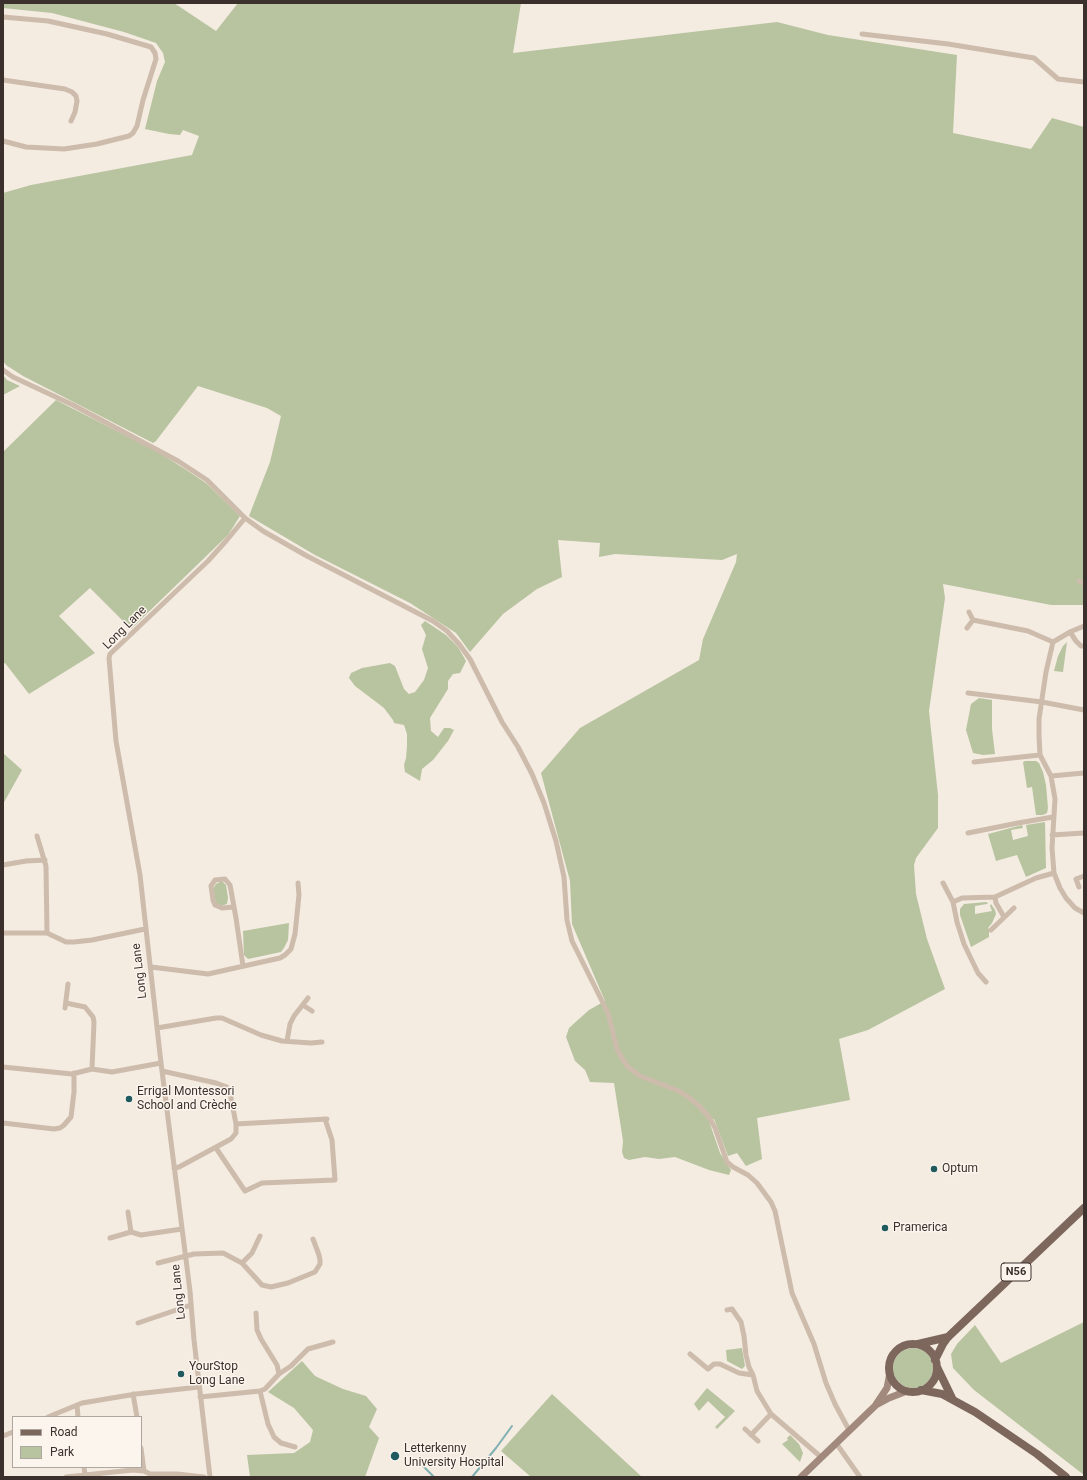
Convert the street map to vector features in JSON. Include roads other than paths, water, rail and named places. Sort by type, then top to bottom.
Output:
[{"type":"main road","name":"N56","points":[[921,1390],[932,1382],[936,1373],[936,1363],[942,1344],[948,1337],[1084,1208]]},
{"type":"main road","name":"N56","points":[[890,1374],[890,1363],[896,1351],[906,1345],[917,1345],[948,1337]]},
{"type":"main road","points":[[917,1345],[928,1350],[936,1363],[952,1398]]},
{"type":"main road","points":[[875,1406],[887,1388],[890,1374]]},
{"type":"main road","points":[[890,1374],[897,1386],[907,1391],[935,1391],[952,1398],[1007,1432],[1066,1477]]},
{"type":"main road","points":[[801,1477],[875,1406],[889,1398],[907,1391]]},
{"type":"street","points":[[3,17],[48,21],[107,34],[151,47],[155,53],[156,59],[143,100],[137,126],[133,133],[129,136],[97,144],[64,148],[26,146],[3,141]]},
{"type":"street","points":[[862,34],[948,44],[1034,58],[1058,79],[1084,82]]},
{"type":"street","points":[[3,80],[65,89],[72,92],[76,96],[77,101],[75,112],[70,121]]},
{"type":"street","points":[[3,370],[13,377],[73,405],[178,461],[207,480],[245,518],[284,544],[433,621],[447,632],[466,652],[502,722],[529,768],[544,803],[556,841],[564,877],[567,920],[572,941],[608,1013],[617,1049],[628,1067],[640,1076],[679,1091],[700,1107],[715,1128],[727,1162],[733,1168],[748,1175],[757,1183],[772,1202],[792,1293],[814,1344],[834,1404],[849,1430]]},
{"type":"street","name":"Long Lane","points":[[210,1477],[137,851],[116,742],[109,658],[110,654],[208,561],[226,542],[245,518]]},
{"type":"street","points":[[969,612],[973,620]]},
{"type":"street","points":[[967,628],[973,620]]},
{"type":"street","points":[[973,620],[1028,631],[1053,642]]},
{"type":"street","points":[[1084,626],[1053,642],[1046,672],[1039,719],[1040,755],[1051,776],[1055,799],[1052,835],[1052,859],[1054,873],[1066,898],[1075,908],[1084,913]]},
{"type":"street","points":[[1070,632],[1076,642],[1081,646],[1084,646]]},
{"type":"street","points":[[968,693],[1042,702],[1084,710]]},
{"type":"street","points":[[974,762],[1040,755]]},
{"type":"street","points":[[1051,776],[1084,773]]},
{"type":"street","points":[[968,833],[1053,817]]},
{"type":"street","points":[[1052,835],[1084,833]]},
{"type":"street","points":[[37,836],[46,866],[47,933]]},
{"type":"street","points":[[3,865],[45,860]]},
{"type":"street","points":[[953,902],[962,898],[995,897],[1036,878],[1054,873]]},
{"type":"street","points":[[1079,887],[1076,879],[1084,876]]},
{"type":"street","points":[[234,907],[222,908],[215,905],[211,886],[215,880],[222,878],[228,882],[231,890],[234,907],[243,966]]},
{"type":"street","points":[[151,967],[204,974],[280,958],[291,949],[299,895],[298,883]]},
{"type":"street","points":[[943,883],[953,902],[964,944],[978,973],[986,982]]},
{"type":"street","points":[[995,897],[996,904],[1004,917]]},
{"type":"street","points":[[992,930],[1014,908]]},
{"type":"street","points":[[3,933],[47,933],[66,942],[74,942],[92,940],[145,929]]},
{"type":"street","points":[[68,984],[65,1005],[85,1007],[93,1017],[92,1069]]},
{"type":"street","points":[[287,1041],[290,1024],[294,1016],[308,998]]},
{"type":"street","points":[[303,1004],[312,1011]]},
{"type":"street","points":[[157,1028],[222,1018],[261,1035],[287,1041],[311,1043],[322,1042]]},
{"type":"street","points":[[3,1067],[74,1073],[92,1069],[112,1072],[161,1063]]},
{"type":"street","points":[[162,1071],[216,1083],[227,1088],[230,1093],[236,1124],[236,1130],[233,1137],[216,1148],[179,1167],[174,1168]]},
{"type":"street","points":[[3,1123],[60,1128],[68,1122],[71,1117],[74,1092],[74,1073]]},
{"type":"street","points":[[216,1148],[243,1194],[262,1183],[335,1180],[332,1140],[327,1119],[236,1124]]},
{"type":"street","points":[[128,1212],[131,1232]]},
{"type":"street","points":[[110,1238],[131,1232],[141,1235],[182,1229]]},
{"type":"street","points":[[242,1263],[252,1253],[260,1236]]},
{"type":"street","points":[[158,1263],[185,1256],[219,1252],[242,1263],[262,1285],[278,1286],[294,1282],[314,1272],[320,1264],[319,1255],[312,1239]]},
{"type":"street","points":[[138,1323],[191,1305]]},
{"type":"street","points":[[727,1310],[732,1309],[741,1322],[749,1367],[753,1375],[757,1391],[770,1414],[821,1458]]},
{"type":"street","points":[[256,1314],[257,1330],[277,1365],[279,1374]]},
{"type":"street","points":[[200,1397],[260,1392],[265,1389],[279,1374],[291,1366],[308,1349],[333,1342]]},
{"type":"street","points":[[690,1354],[708,1370],[714,1364],[720,1364],[739,1373],[753,1375]]},
{"type":"street","points":[[50,1416],[82,1403],[134,1394],[199,1387]]},
{"type":"street","points":[[260,1392],[268,1424],[274,1437],[281,1443],[295,1447]]},
{"type":"street","points":[[134,1394],[137,1416]]},
{"type":"street","points":[[77,1405],[78,1416]]},
{"type":"street","points":[[751,1435],[770,1414]]},
{"type":"street","points":[[745,1429],[758,1441]]},
{"type":"street","points":[[836,1443],[860,1477]]},
{"type":"street","points":[[142,1456],[144,1471]]},
{"type":"street","points":[[84,1468],[85,1474]]},
{"type":"street","points":[[66,1477],[133,1470],[144,1471],[150,1474],[177,1474],[204,1477]]},
{"type":"waterway","points":[[472,1477],[512,1426]]},
{"type":"waterway","points":[[423,1466],[434,1477]]},
{"type":"place","name":"Errigal Montessori School and Crèche","points":[[129,1099]]},
{"type":"place","name":"Optum","points":[[934,1169]]},
{"type":"place","name":"Pramerica","points":[[885,1228]]},
{"type":"place","name":"YourStop Long Lane","points":[[181,1374]]},
{"type":"place","name":"Letterkenny University Hospital","points":[[395,1456]]}]
